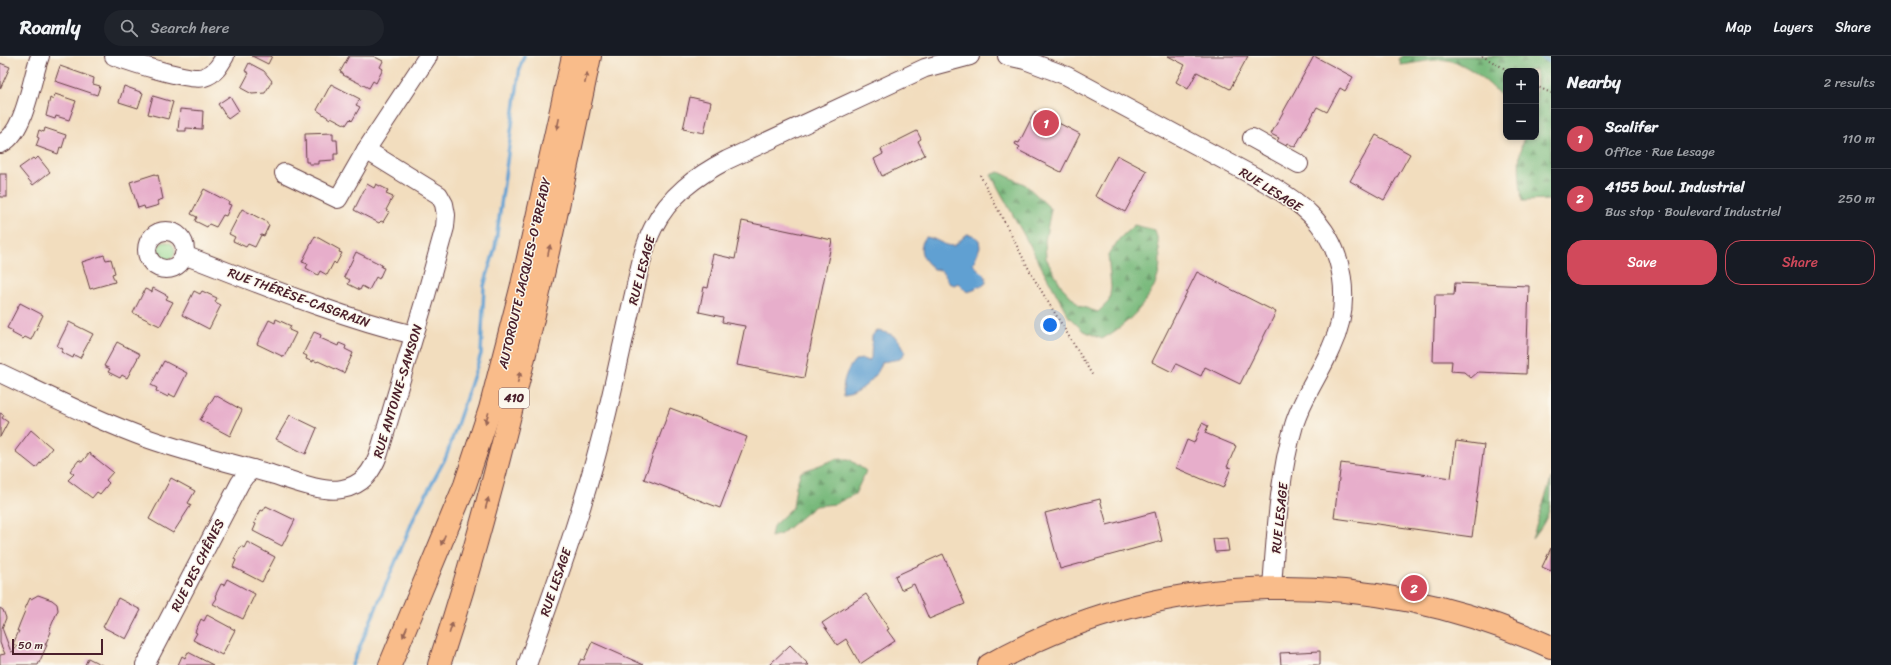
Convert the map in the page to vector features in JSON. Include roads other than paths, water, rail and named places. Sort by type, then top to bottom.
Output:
[{"type":"main road","name":"AUTOROUTE JACQUES-O'BREADY","points":[[390,665],[458,502],[490,409],[522,285],[573,56]]},
{"type":"main road","name":"AUTOROUTE JACQUES-O'BREADY","points":[[439,665],[479,531],[524,359],[542,284],[590,56]]},
{"type":"main road","points":[[989,665],[1033,642],[1066,628],[1131,606],[1208,592],[1272,587],[1360,593],[1421,604],[1484,620],[1551,647]]},
{"type":"street","points":[[0,144],[8,141],[16,131],[40,56]]},
{"type":"street","points":[[114,56],[195,79],[202,78],[214,72],[225,56]]},
{"type":"street","points":[[284,174],[338,199],[366,150],[428,56]]},
{"type":"street","name":"RUE LESAGE","points":[[527,665],[587,487],[608,410],[642,258],[653,228],[662,213],[688,184],[727,160],[925,68],[970,56]]},
{"type":"street","name":"RUE LESAGE","points":[[1007,56],[1025,60],[1067,76],[1263,181],[1294,200],[1310,214],[1322,227],[1331,242],[1338,257],[1344,286],[1342,316],[1332,347],[1302,406],[1290,440],[1283,478],[1272,587]]},
{"type":"street","points":[[1252,138],[1299,164]]},
{"type":"street","name":"RUE ANTOINE-SAMSON","points":[[0,373],[74,408],[132,432],[253,469],[332,490],[353,486],[362,481],[369,474],[379,454],[445,227],[446,215],[444,204],[439,195],[366,150]]},
{"type":"street","name":"RUE THÉRÈSE-CASGRAIN","points":[[184,255],[328,309],[389,329],[414,335]]},
{"type":"street","name":"RUE DES CHÊNES","points":[[145,665],[240,483],[253,469]]},
{"type":"water","points":[[967,234],[973,235],[979,240],[980,247],[973,264],[986,277],[986,283],[967,292],[958,283],[954,285],[949,283],[945,275],[940,270],[934,269],[927,262],[922,254],[921,246],[926,237],[946,245],[954,246]]},
{"type":"water","points":[[876,331],[891,334],[898,339],[905,352],[900,359],[882,362],[877,373],[868,384],[850,395],[844,396],[843,386],[847,372],[855,360],[863,359],[868,361],[871,358],[872,336]]},
{"type":"waterway","points":[[352,665],[416,513],[446,457],[481,354],[484,286],[495,248],[520,67],[524,56]]},
{"type":"waterway","points":[[1540,56],[1551,62]]},
{"type":"place","name":"Scalifer","points":[[1046,123]]},
{"type":"place","name":"4155 boul. Industriel","points":[[1414,588]]}]
